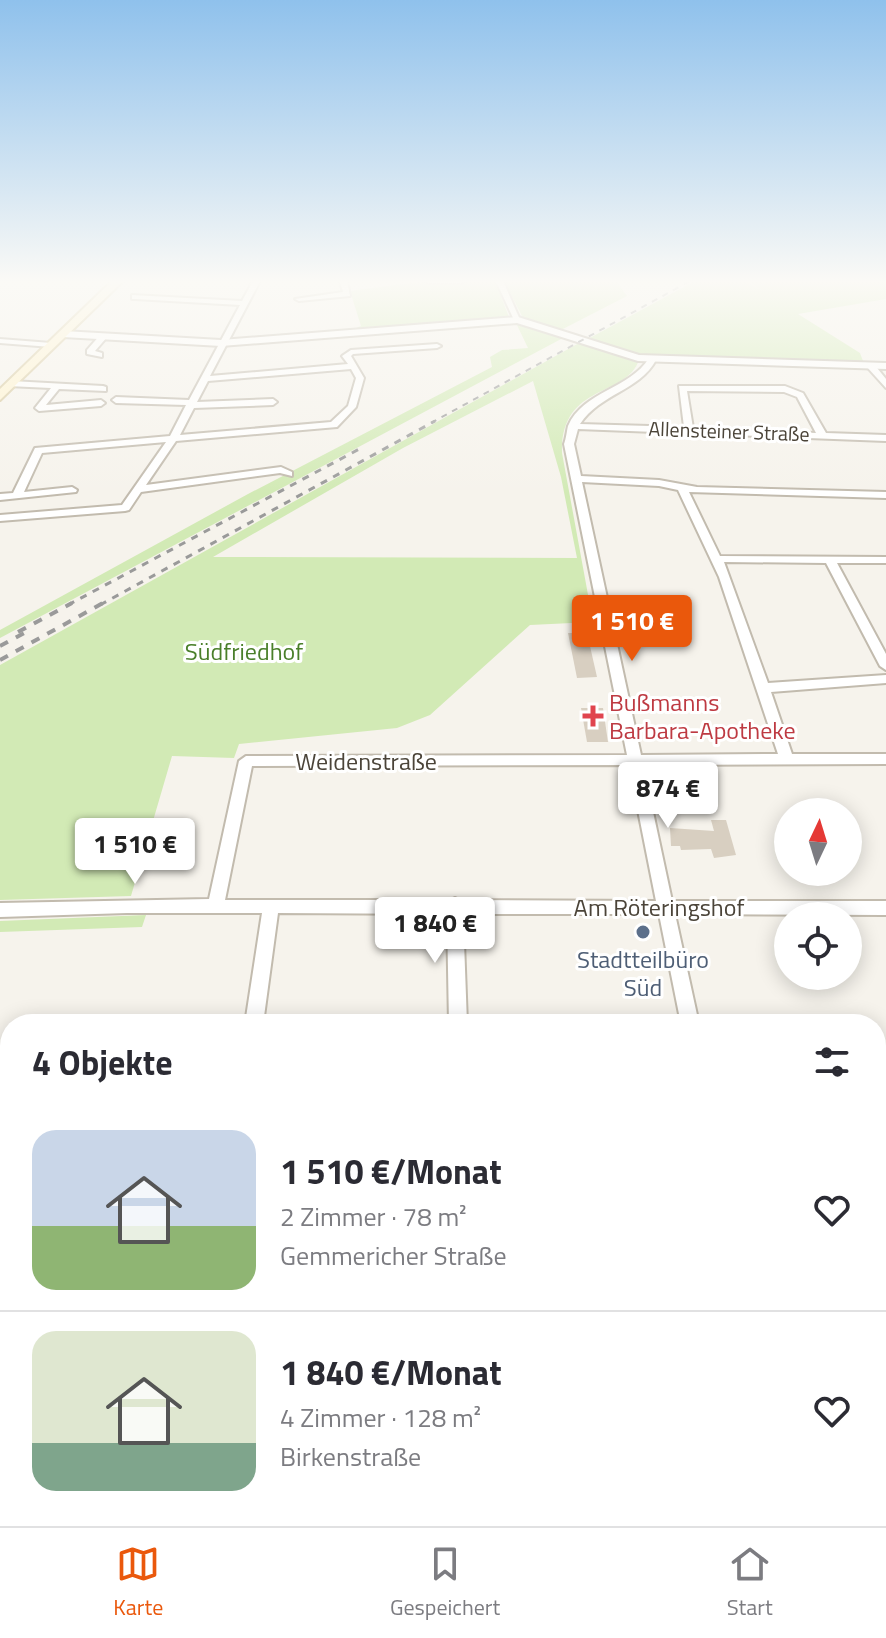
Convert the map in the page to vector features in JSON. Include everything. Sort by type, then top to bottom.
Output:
[{"type":"main road","points":[[0,396],[44,352]]},
{"type":"street","points":[[91,352],[99,355]]},
{"type":"street","points":[[0,518],[125,508],[173,439],[217,352]]},
{"type":"street","points":[[17,496],[38,450],[341,422],[355,399],[360,378],[346,356],[351,352]]},
{"type":"street","points":[[616,352],[652,360],[886,366]]},
{"type":"street","points":[[652,360],[643,373],[586,406],[573,426],[569,444],[688,1014]]},
{"type":"street","points":[[870,365],[886,385]]},
{"type":"street","points":[[204,379],[354,366]]},
{"type":"street","points":[[11,384],[103,389]]},
{"type":"street","points":[[57,386],[39,408],[101,403]]},
{"type":"street","points":[[689,429],[682,388],[765,388],[798,393],[821,433]]},
{"type":"street","points":[[116,400],[192,404],[273,402]]},
{"type":"street","points":[[334,425],[335,439]]},
{"type":"street","name":"Allensteiner Straße","points":[[573,426],[821,433],[886,438]]},
{"type":"street","points":[[139,489],[281,470],[289,474]]},
{"type":"street","points":[[575,479],[682,487],[886,495]]},
{"type":"street","points":[[682,487],[717,559],[787,759]]},
{"type":"street","points":[[0,497],[72,490]]},
{"type":"street","points":[[717,559],[886,560]]},
{"type":"street","points":[[830,560],[886,666]]},
{"type":"street","points":[[762,688],[886,679]]},
{"type":"street","points":[[633,761],[886,759]]},
{"type":"street","name":"Weidenstraße","points":[[216,906],[246,761],[633,761]]},
{"type":"street","points":[[455,905],[458,1014]]},
{"type":"street","name":"Am Röteringshof","points":[[0,910],[455,905],[886,908]]},
{"type":"street","points":[[255,1014],[271,906]]},
{"type":"green space","points":[[498,352],[536,352],[0,638],[0,630],[248,494],[492,367],[490,357]]},
{"type":"green space","name":"Südfriedhof","points":[[562,352],[612,352],[639,360],[632,372],[621,381],[582,403],[571,414],[564,430],[562,453],[593,622],[530,625],[430,715],[397,728],[239,744],[234,758],[172,756],[131,896],[0,900],[0,665]],"holes":[[[533,381],[561,477],[577,558],[213,557],[403,448]]]},
{"type":"green space","points":[[628,352],[859,352],[863,361],[637,355]]},
{"type":"green space","points":[[146,915],[142,927],[0,932],[0,921]]},
{"type":"building","points":[[568,633],[587,633],[597,677],[577,678]]},
{"type":"building","points":[[581,708],[603,708],[608,742],[587,742]]},
{"type":"building","points":[[711,820],[726,820],[736,855],[714,858],[711,849],[681,850],[680,846],[671,846],[670,828],[714,831]]},
{"type":"railway","points":[[431,423],[560,352]]},
{"type":"railway","points":[[100,605],[435,421]]},
{"type":"railway","points":[[68,605],[363,447]]},
{"type":"railway","points":[[18,632],[72,603]]},
{"type":"railway","points":[[0,660],[103,603]]},
{"type":"railway","points":[[0,646],[28,631]]},
{"type":"place","name":"Bußmanns Barbara-Apotheke","points":[[593,716]]},
{"type":"place","name":"Stadtteilbüro Süd","points":[[643,932]]}]
